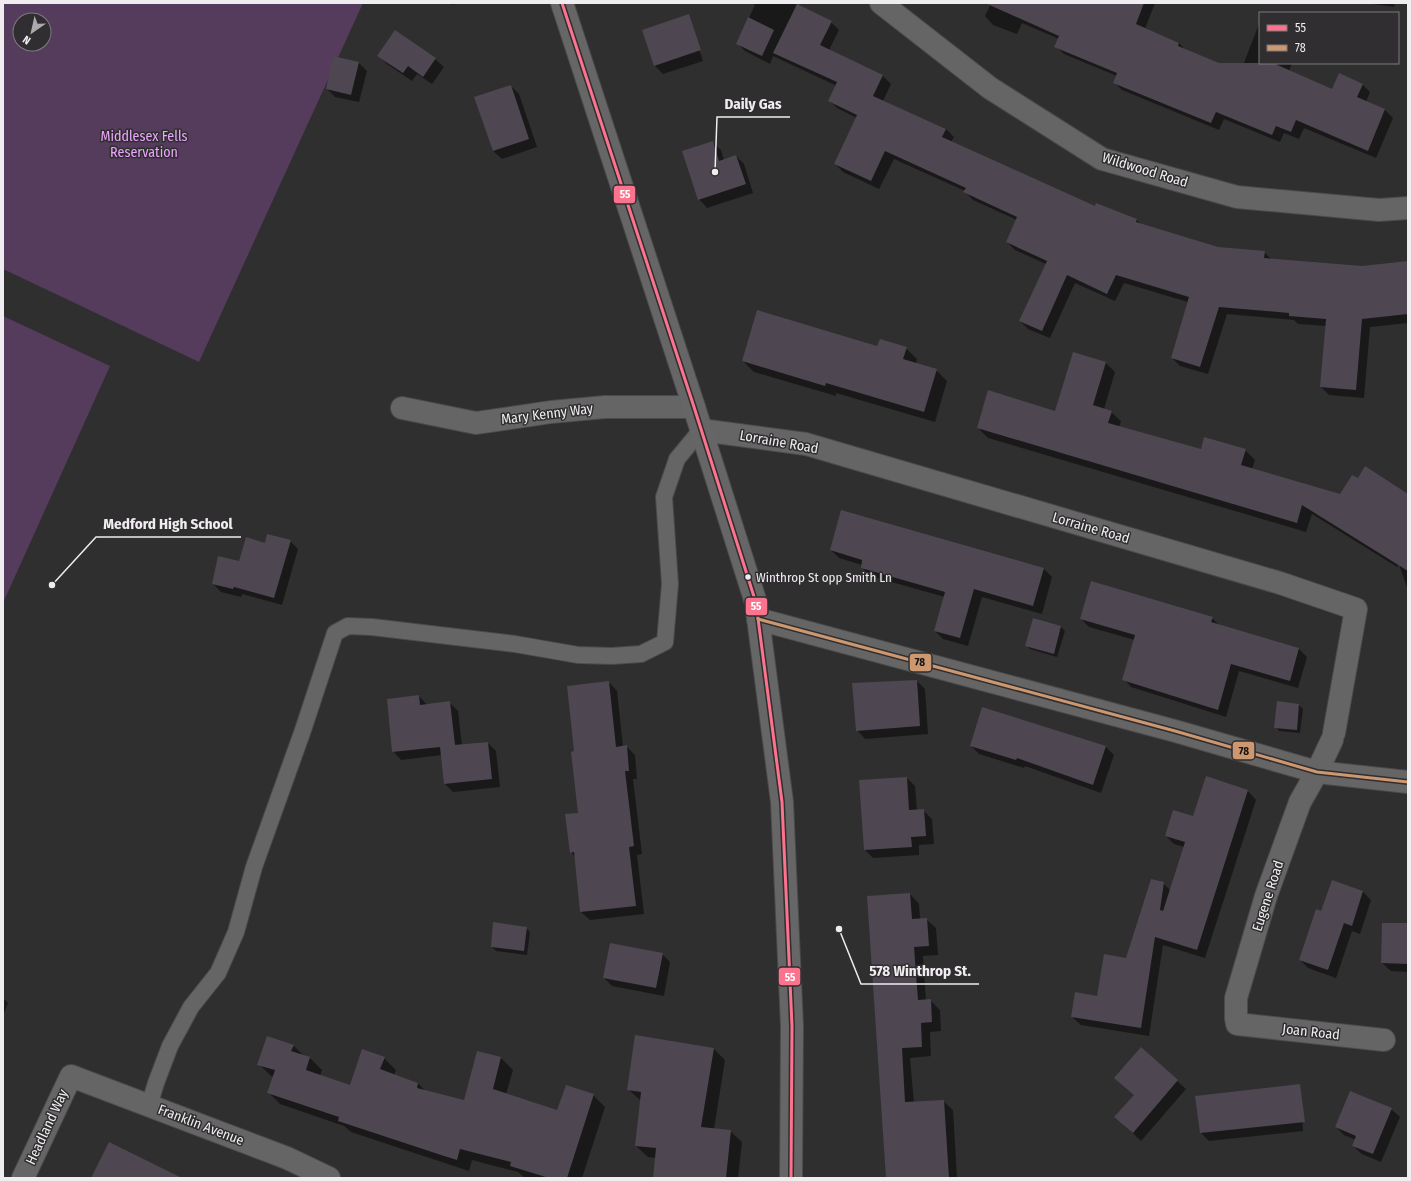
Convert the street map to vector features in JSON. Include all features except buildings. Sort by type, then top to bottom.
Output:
[{"type":"main road","points":[[562,3],[694,407],[756,603],[782,802],[792,1026],[791,1178]]},
{"type":"street","name":"Wildwood Road","points":[[881,3],[990,88],[1102,159],[1237,197],[1380,210],[1408,208]]},
{"type":"street","name":"Mary Kenny Way","points":[[402,408],[476,423],[551,412],[605,407],[694,407]]},
{"type":"street","name":"Lorraine Road","points":[[701,430],[806,444],[1280,583],[1356,609],[1333,736],[1318,772]]},
{"type":"street","points":[[758,619],[1175,731],[1318,772],[1408,782]]},
{"type":"street","name":"Eugene Road","points":[[1237,1024],[1236,998],[1266,896],[1300,802],[1318,772]]},
{"type":"street","name":"Joan Road","points":[[1237,1024],[1384,1040]]},
{"type":"street","name":"Franklin Avenue","points":[[71,1076],[287,1158],[329,1178]]},
{"type":"street","name":"Headland Way","points":[[23,1178],[71,1076]]},
{"type":"lane","points":[[149,1106],[170,1046],[192,1007],[218,973],[236,932],[254,867],[303,730],[335,633],[348,626],[372,627],[515,644],[578,655],[612,656],[641,654],[665,642],[670,584],[664,497],[677,459],[701,430]]},
{"type":"green space","name":"Middlesex Fells Reservation","points":[[3,3],[363,3],[199,362],[3,269]]},
{"type":"green space","points":[[3,316],[110,366],[3,603]]},
{"type":"transit line","name":"55","points":[[562,3],[694,407],[756,603],[782,802],[792,1026],[791,1178]]},
{"type":"transit line","name":"78","points":[[758,619],[1175,731],[1317,772],[1408,782]]},
{"type":"place","name":"Daily Gas","points":[[715,172]]},
{"type":"place","name":"Winthrop St opp Smith Ln","points":[[748,577]]},
{"type":"place","name":"Medford High School","points":[[52,585]]},
{"type":"place","name":"578 Winthrop St.","points":[[839,929]]}]
